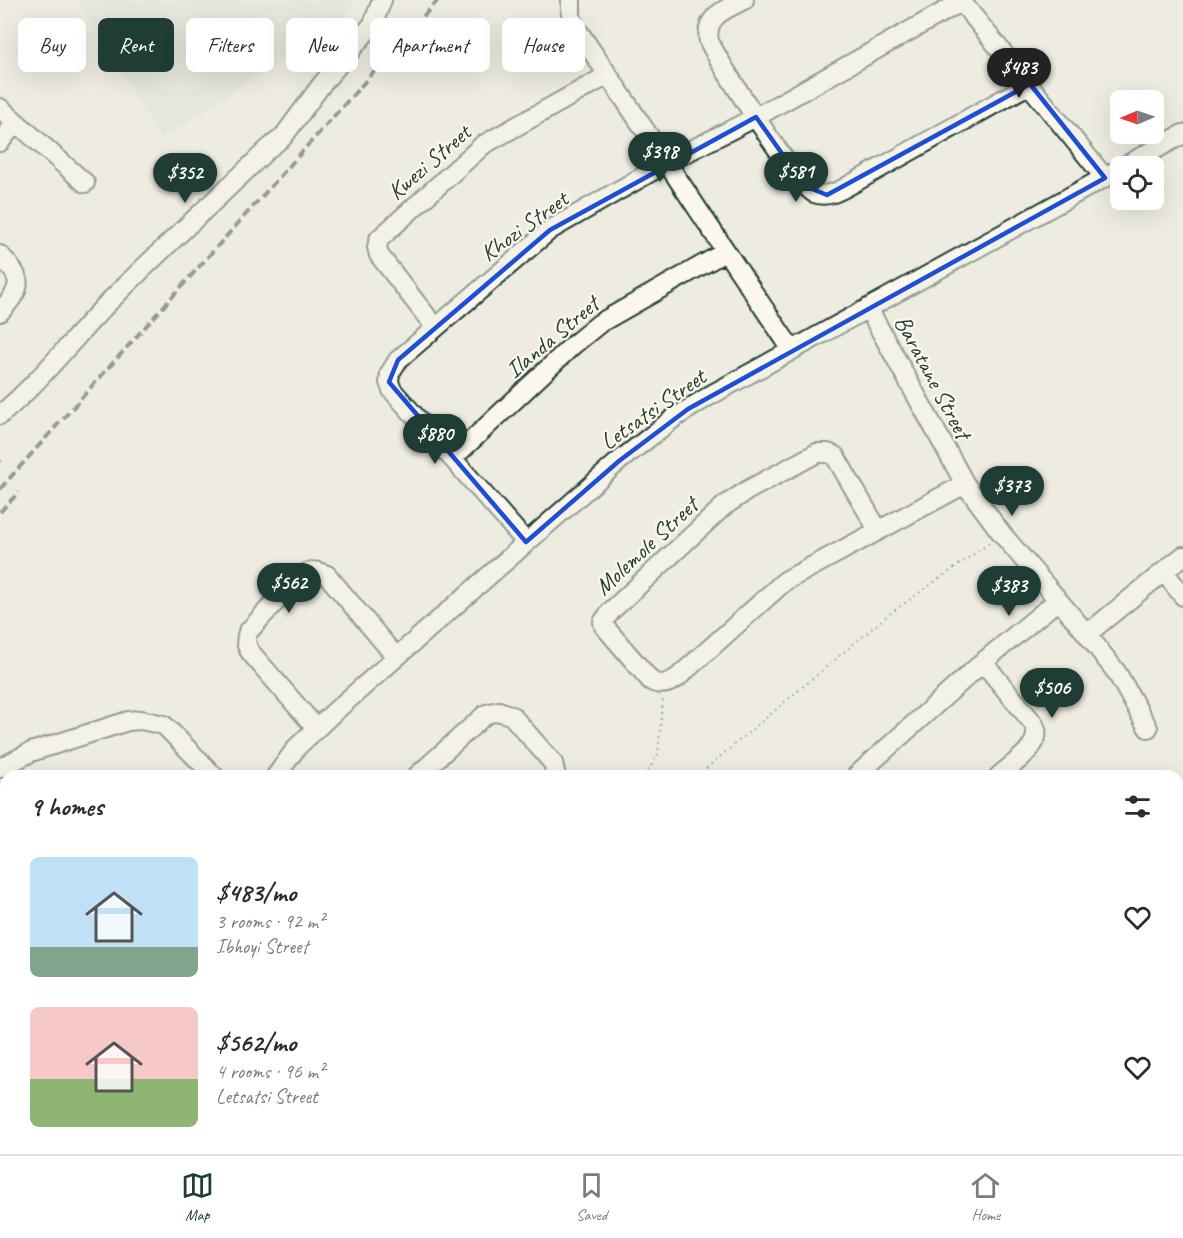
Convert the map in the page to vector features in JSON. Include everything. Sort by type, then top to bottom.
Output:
[{"type":"street","points":[[0,415],[35,382],[135,275],[283,137],[322,84],[373,24],[382,0]]},
{"type":"street","points":[[570,0],[574,25],[792,350]]},
{"type":"street","points":[[744,0],[716,16],[708,27],[708,36],[714,51],[756,117],[804,186],[816,193],[827,195],[857,181],[1030,84]]},
{"type":"street","points":[[960,1],[1030,84],[1110,170]]},
{"type":"street","name":"Khozi Street","points":[[526,542],[392,390],[389,381],[395,363],[550,230],[668,162],[756,117],[960,1]]},
{"type":"street","name":"Kwezi Street","points":[[435,327],[382,260],[377,249],[379,239],[483,145],[608,75]]},
{"type":"street","points":[[0,108],[85,183]]},
{"type":"street","points":[[0,142],[16,122]]},
{"type":"street","points":[[1143,156],[1183,134]]},
{"type":"street","name":"Letsatsi Street","points":[[280,770],[316,728],[526,542],[655,432],[702,400],[1110,175]]},
{"type":"street","name":"Ilanda Street","points":[[453,458],[573,345],[600,323],[725,252]]},
{"type":"street","points":[[0,255],[14,269],[18,290],[0,312]]},
{"type":"street","name":"Baratane Street","points":[[868,308],[965,484],[1002,534],[1087,634],[1124,684],[1148,728]]},
{"type":"street","name":"Molemole Street","points":[[664,684],[657,684],[646,676],[603,622],[611,611],[731,501],[812,455],[828,453],[836,459],[878,530]]},
{"type":"street","points":[[664,684],[677,678],[777,587],[805,569],[965,484]]},
{"type":"street","points":[[1087,634],[1183,556]]},
{"type":"street","points":[[316,728],[246,646],[248,632],[307,573],[315,571],[327,575],[396,657]]},
{"type":"street","points":[[1164,572],[1183,596]]},
{"type":"street","points":[[863,770],[983,662],[1058,600]]},
{"type":"street","points":[[983,662],[1037,731],[1036,740],[1030,748],[1006,770]]},
{"type":"street","points":[[424,770],[486,714],[494,711],[507,713],[516,720],[553,763],[555,770]]},
{"type":"street","points":[[0,768],[31,752],[128,721],[141,720],[164,725],[208,770]]},
{"type":"path","points":[[704,770],[888,615],[1002,534]]},
{"type":"path","points":[[649,770],[658,754],[664,684]]},
{"type":"highlighted area","points":[[1030,84],[1105,178],[688,409],[619,461],[526,542],[389,382],[398,360],[550,230],[756,117],[805,186],[827,195]]},
{"type":"shaded area","points":[[77,0],[355,0],[346,18],[286,18],[286,57],[274,65],[274,18],[186,18],[186,72],[263,72],[161,139],[121,72],[174,72],[174,18],[98,18],[98,35]]},
{"type":"railway","points":[[0,489],[438,0]]},
{"type":"railway","points":[[0,512],[19,492]]}]
